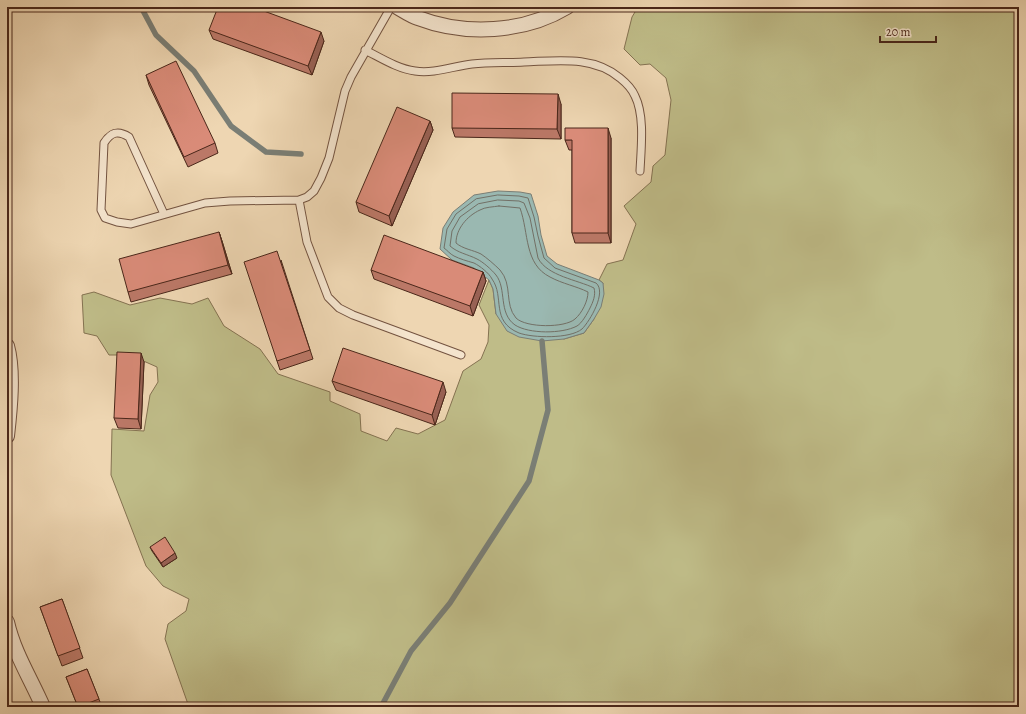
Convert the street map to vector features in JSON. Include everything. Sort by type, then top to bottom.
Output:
[{"type":"street","points":[[397,7],[417,18],[437,24],[458,28],[480,29],[501,28],[522,24],[543,18],[567,7]]},
{"type":"street","points":[[7,346],[10,356],[10,381],[7,436]]},
{"type":"street","points":[[7,622],[10,634],[24,668],[43,707]]},
{"type":"lane","points":[[164,214],[129,137],[122,133],[116,133],[108,136],[104,143],[101,210],[105,218],[117,222],[131,224],[205,203],[299,200],[307,197],[314,191],[329,158],[345,91],[351,77],[365,50],[391,7]]},
{"type":"lane","points":[[365,50],[402,68],[416,72],[474,64],[565,61],[598,65],[612,71],[626,82],[635,96],[639,110],[641,125],[640,171]]},
{"type":"lane","points":[[299,200],[308,242],[322,283],[328,297],[339,308],[353,315],[461,355]]},
{"type":"shaded area","points":[[638,7],[1019,7],[1019,707],[189,707],[165,639],[168,624],[186,611],[189,599],[163,586],[146,566],[111,475],[112,429],[144,431],[150,395],[158,382],[157,367],[130,355],[109,355],[97,336],[84,333],[82,295],[94,292],[130,305],[160,298],[192,304],[208,298],[224,326],[260,349],[278,374],[330,392],[330,401],[360,414],[361,431],[387,441],[396,428],[418,434],[445,420],[463,371],[481,359],[488,342],[489,325],[479,305],[489,280],[493,289],[496,314],[564,339],[584,333],[594,319],[603,283],[599,280],[607,264],[623,260],[636,224],[624,206],[651,182],[653,166],[665,155],[671,100],[666,78],[650,64],[640,65],[624,49],[632,17]]},
{"type":"water","points":[[498,191],[531,194],[538,216],[541,235],[547,256],[557,264],[599,280],[603,283],[604,294],[601,307],[584,333],[564,339],[542,341],[519,337],[507,331],[496,314],[493,289],[489,280],[474,268],[452,260],[440,249],[443,228],[453,212],[474,195]]},
{"type":"building","points":[[218,7],[253,7],[321,32],[308,66],[209,30]]},
{"type":"building","points":[[176,61],[215,143],[184,157],[146,75]]},
{"type":"building","points":[[452,93],[558,94],[557,129],[452,128]]},
{"type":"building","points":[[397,107],[430,121],[389,216],[356,202]]},
{"type":"building","points":[[565,128],[608,128],[608,233],[572,233],[572,140],[565,140]]},
{"type":"building","points":[[219,232],[228,265],[128,292],[119,259]]},
{"type":"building","points":[[384,235],[483,272],[470,306],[371,270]]},
{"type":"building","points":[[277,251],[310,350],[277,361],[244,262]]},
{"type":"building","points":[[343,348],[443,382],[432,415],[332,381]]},
{"type":"building","points":[[117,352],[141,353],[138,419],[114,418]]},
{"type":"building","points":[[165,537],[175,553],[161,563],[150,547]]},
{"type":"building","points":[[62,599],[80,648],[58,656],[40,607]]},
{"type":"building","points":[[87,669],[99,699],[78,707],[66,677]]},
{"type":"waterway","points":[[141,7],[156,35],[194,71],[231,126],[266,152],[301,154]]},
{"type":"waterway","points":[[381,707],[411,651],[450,603],[529,481],[548,410],[542,341]]}]
